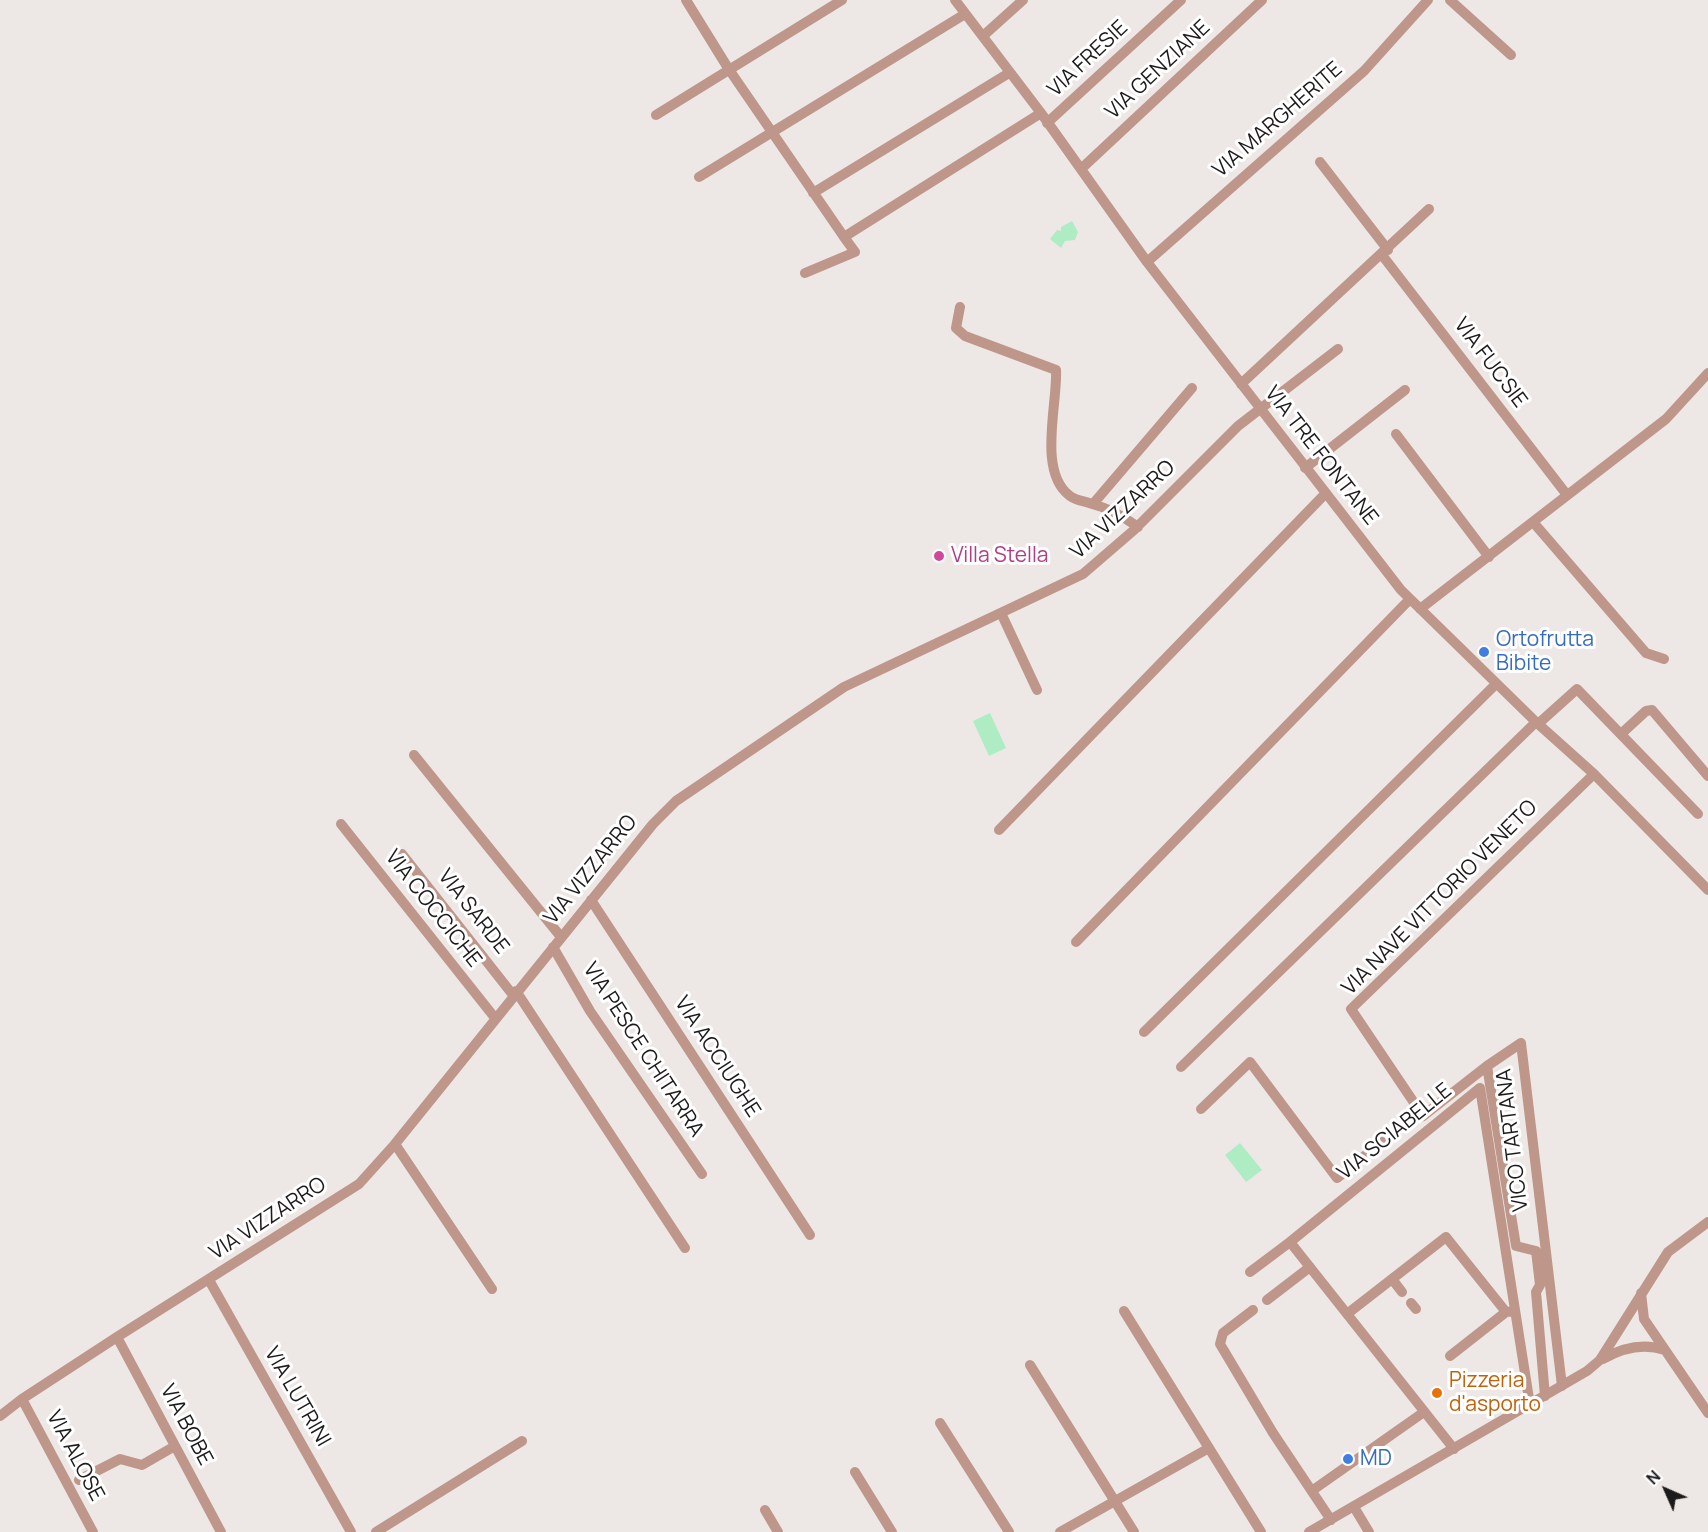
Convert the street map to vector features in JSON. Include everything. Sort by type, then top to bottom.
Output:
[{"type":"street","points":[[686,0],[728,68],[855,252],[805,273]]},
{"type":"street","points":[[656,115],[728,68],[842,0]]},
{"type":"street","name":"VIA TRE FONTANE","points":[[955,0],[1041,113],[1147,262],[1409,600],[1537,723],[1594,774],[1708,890]]},
{"type":"street","points":[[983,36],[1023,0]]},
{"type":"street","name":"VIA FRESIE","points":[[1047,123],[1181,0]]},
{"type":"street","name":"VIA GENZIANE","points":[[1081,169],[1262,0]]},
{"type":"street","name":"VIA MARGHERITE","points":[[1147,262],[1364,71],[1428,0]]},
{"type":"street","points":[[1450,0],[1512,55]]},
{"type":"street","points":[[699,177],[965,14]]},
{"type":"street","points":[[813,193],[1010,72]]},
{"type":"street","points":[[844,237],[1041,113]]},
{"type":"street","name":"VIA FUCSIE","points":[[1320,162],[1567,495]]},
{"type":"street","points":[[1241,384],[1429,209]]},
{"type":"street","points":[[960,307],[955,321],[956,328],[965,336],[1056,370],[1051,432],[1051,450],[1055,471],[1069,496],[1125,517],[1138,527]]},
{"type":"street","name":"VIA VIZZARRO","points":[[0,1416],[117,1337],[359,1184],[395,1144],[665,810],[676,801],[844,687],[1077,578],[1138,527],[1238,426],[1338,349]]},
{"type":"street","points":[[1420,609],[1666,419],[1708,373]]},
{"type":"street","points":[[1093,504],[1192,388]]},
{"type":"street","points":[[1305,468],[1405,390]]},
{"type":"street","points":[[1396,434],[1489,557]]},
{"type":"street","points":[[999,830],[1325,494]]},
{"type":"street","points":[[1533,522],[1646,653],[1664,659]]},
{"type":"street","points":[[1076,942],[1409,600]]},
{"type":"street","points":[[1000,613],[1036,690]]},
{"type":"street","points":[[1144,1032],[1496,684]]},
{"type":"street","points":[[1181,1067],[1537,723],[1577,689],[1698,814]]},
{"type":"street","points":[[1621,734],[1646,711],[1652,710],[1708,776]]},
{"type":"street","points":[[414,755],[561,938]]},
{"type":"street","name":"VIA NAVE VITTORIO VENETO","points":[[1423,1116],[1351,1009],[1594,774]]},
{"type":"street","name":"VIA COCCICHE","points":[[341,824],[495,1018]]},
{"type":"street","name":"VIA SARDE","points":[[402,854],[515,993],[685,1248]]},
{"type":"street","name":"VIA ACCIUGHE","points":[[591,900],[810,1235]]},
{"type":"street","name":"VIA PESCE CHITARRA","points":[[553,947],[590,1011],[702,1174]]},
{"type":"street","name":"VICO TARTANA","points":[[1201,1109],[1250,1062],[1337,1178],[1406,1123],[1423,1116],[1487,1066],[1521,1044],[1562,1386]]},
{"type":"street","points":[[1487,1066],[1516,1246],[1536,1251],[1540,1285],[1536,1292],[1545,1396]]},
{"type":"street","name":"VIA SCIABELLE","points":[[1290,1242],[1480,1088],[1510,1312],[1530,1405]]},
{"type":"street","points":[[395,1144],[492,1289]]},
{"type":"street","points":[[1600,1360],[1668,1252],[1708,1222]]},
{"type":"street","points":[[1347,1314],[1446,1237],[1510,1312],[1450,1356]]},
{"type":"street","points":[[1250,1272],[1290,1242],[1454,1449]]},
{"type":"street","points":[[1267,1300],[1310,1267]]},
{"type":"street","points":[[1392,1279],[1402,1292]]},
{"type":"street","name":"VIA LUTRINI","points":[[209,1280],[351,1532]]},
{"type":"street","points":[[1641,1293],[1644,1319],[1708,1413]]},
{"type":"street","points":[[1253,1310],[1223,1333],[1220,1344],[1273,1433],[1331,1520]]},
{"type":"street","points":[[1124,1311],[1261,1532]]},
{"type":"street","points":[[1629,1314],[1644,1319]]},
{"type":"street","points":[[1618,1332],[1628,1343],[1638,1346]]},
{"type":"street","name":"VIA BOBE","points":[[117,1337],[222,1532]]},
{"type":"street","points":[[1309,1532],[1530,1405],[1610,1354],[1638,1346],[1665,1350]]},
{"type":"street","points":[[1030,1365],[1134,1532]]},
{"type":"street","name":"VIA ALOSE","points":[[22,1399],[93,1532]]},
{"type":"street","points":[[1313,1490],[1424,1412]]},
{"type":"street","points":[[940,1423],[1009,1532]]},
{"type":"street","points":[[376,1532],[522,1441]]},
{"type":"street","points":[[79,1480],[120,1459],[135,1466],[141,1465],[175,1446]]},
{"type":"street","points":[[1060,1532],[1209,1448]]},
{"type":"street","points":[[855,1472],[892,1532]]},
{"type":"street","points":[[1354,1507],[1369,1532]]},
{"type":"street","points":[[765,1510],[777,1532]]},
{"type":"green space","points":[[1072,221],[1078,232],[1075,240],[1065,241],[1061,248],[1050,239],[1057,230],[1061,231],[1061,227]]},
{"type":"green space","points":[[990,713],[1006,748],[989,756],[973,721]]},
{"type":"green space","points":[[1240,1143],[1262,1170],[1246,1182],[1225,1155]]},
{"type":"place","name":"Villa Stella","points":[[939,556]]},
{"type":"place","name":"Ortofrutta Bibite","points":[[1484,652]]},
{"type":"place","name":"Pizzeria d'asporto","points":[[1437,1393]]},
{"type":"place","name":"MD","points":[[1348,1459]]}]
